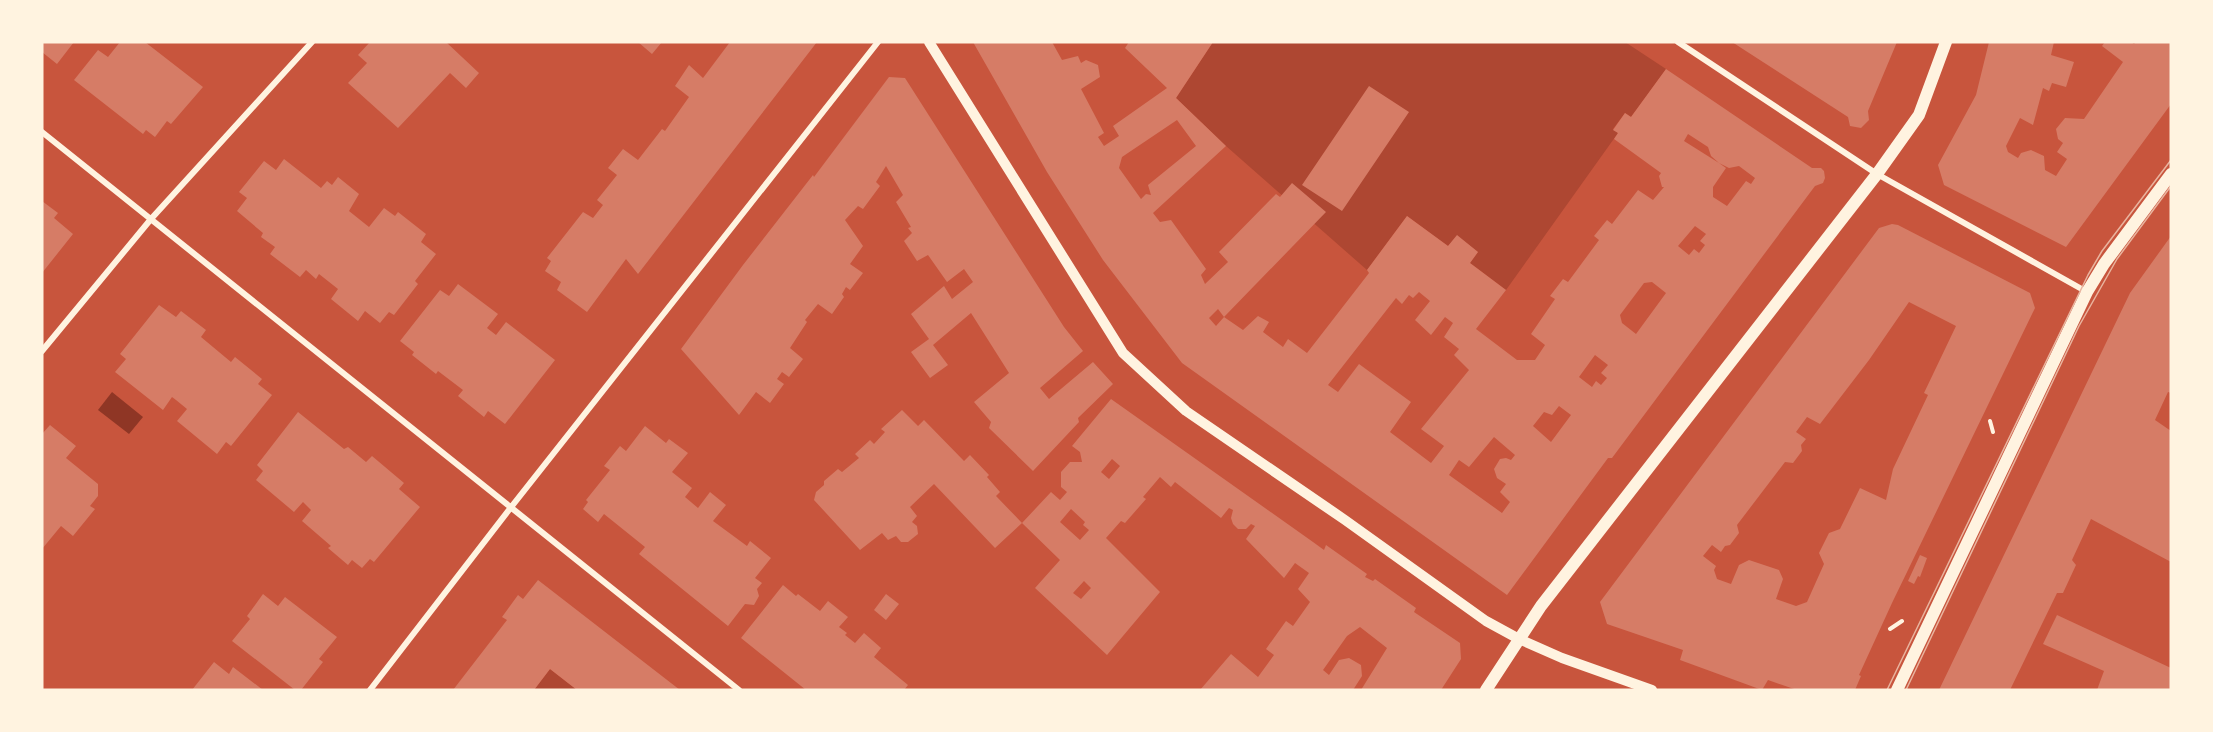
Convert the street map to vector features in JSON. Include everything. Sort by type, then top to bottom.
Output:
[{"type":"main road","points":[[1486,690],[1541,606],[1877,174],[1918,116],[1946,42]]},
{"type":"main road","points":[[1897,690],[2087,292],[2104,264],[2171,174]]},
{"type":"street","points":[[42,351],[151,219],[312,42]]},
{"type":"street","points":[[370,690],[878,42]]},
{"type":"street","points":[[929,42],[1123,353],[1186,411],[1345,520],[1486,621],[1562,658],[1652,690]]},
{"type":"street","points":[[1678,42],[1877,174],[2087,292]]},
{"type":"street","points":[[42,132],[740,690]]},
{"type":"shaded area","points":[[1213,42],[1625,42],[1666,69],[1631,117],[1625,113],[1613,129],[1618,133],[1506,290],[1470,263],[1478,252],[1457,236],[1448,246],[1407,216],[1367,270],[1226,146],[1176,98]]},
{"type":"shaded area","points":[[112,392],[143,417],[129,434],[98,410]]},
{"type":"shaded area","points":[[550,669],[577,690],[534,690]]},
{"type":"building","points":[[42,42],[74,42],[57,64],[42,52]]},
{"type":"building","points":[[120,42],[145,42],[203,87],[171,124],[167,121],[155,137],[146,130],[143,134],[74,80],[98,50],[108,57]]},
{"type":"building","points":[[370,42],[446,42],[479,73],[466,88],[450,73],[398,128],[348,83],[367,63],[358,55]]},
{"type":"building","points":[[638,42],[662,42],[652,54]]},
{"type":"building","points":[[730,42],[817,42],[638,274],[626,259],[587,312],[557,290],[561,282],[545,271],[551,261],[547,258],[583,212],[593,218],[603,205],[597,200],[617,175],[608,168],[623,149],[638,160],[662,129],[665,131],[689,97],[675,86],[689,65],[703,78]]},
{"type":"building","points":[[973,42],[1052,42],[1062,60],[1078,56],[1081,63],[1086,60],[1098,65],[1100,77],[1081,89],[1104,133],[1098,137],[1104,146],[1119,136],[1113,126],[1167,88],[1125,48],[1129,42],[1213,42],[1176,98],[1226,146],[1153,213],[1160,222],[1171,220],[1206,269],[1201,275],[1205,284],[1228,262],[1219,252],[1276,194],[1280,197],[1292,183],[1326,212],[1224,317],[1243,330],[1258,316],[1269,322],[1263,332],[1283,347],[1288,339],[1307,353],[1369,273],[1367,270],[1407,216],[1448,246],[1457,235],[1478,252],[1470,263],[1506,290],[1476,329],[1517,360],[1535,360],[1545,345],[1531,334],[1555,299],[1550,296],[1563,279],[1568,282],[1599,240],[1594,236],[1607,220],[1612,224],[1638,190],[1653,200],[1664,187],[1662,187],[1659,176],[1661,173],[1614,139],[1618,133],[1613,130],[1625,113],[1631,117],[1666,69],[1812,168],[1821,168],[1825,178],[1823,183],[1815,186],[1507,595],[1182,363],[1103,260],[1047,172]],"holes":[[[1177,120],[1196,146],[1148,185],[1151,195],[1146,194],[1141,199],[1119,168],[1122,157]],[[1688,134],[1708,147],[1711,156],[1719,163],[1684,141]],[[1719,163],[1729,168],[1739,166],[1755,178],[1751,184],[1746,181],[1727,206],[1713,197],[1713,187],[1726,168]],[[1695,226],[1706,234],[1700,241],[1705,245],[1699,253],[1694,249],[1689,255],[1678,246]],[[1652,282],[1666,293],[1636,334],[1622,323],[1620,315],[1644,283]],[[1419,292],[1430,301],[1415,320],[1431,335],[1445,317],[1453,323],[1444,337],[1459,349],[1454,355],[1469,370],[1421,429],[1444,446],[1431,463],[1390,432],[1411,402],[1359,364],[1338,392],[1328,385],[1396,298],[1402,304],[1409,295],[1413,298]],[[1218,309],[1224,317],[1216,326],[1209,318]],[[1595,355],[1608,365],[1601,373],[1607,378],[1601,385],[1596,381],[1592,387],[1579,377]],[[1559,406],[1571,415],[1551,442],[1533,426],[1544,412],[1552,415]],[[1494,437],[1515,455],[1511,460],[1500,459],[1494,469],[1497,478],[1506,484],[1500,492],[1510,502],[1502,513],[1449,475],[1459,460],[1469,467]]]},
{"type":"building","points":[[1732,42],[1897,42],[1868,111],[1869,120],[1861,128],[1850,126],[1848,117]]},
{"type":"building","points":[[1989,42],[2054,42],[2051,55],[2074,62],[2066,87],[2052,83],[2049,91],[2043,88],[2033,125],[2020,118],[2006,146],[2008,152],[2018,158],[2021,153],[2031,150],[2044,156],[2045,170],[2056,176],[2067,159],[2057,152],[2063,143],[2058,139],[2056,129],[2065,118],[2084,119],[2123,62],[2102,46],[2105,42],[2134,44],[2136,42],[2171,42],[2171,104],[2066,247],[1944,185],[1938,165],[1976,95]]},
{"type":"building","points":[[889,77],[905,78],[1064,327],[1083,351],[1040,388],[1049,399],[1093,362],[1113,384],[1078,418],[1079,422],[1033,471],[989,428],[991,422],[974,402],[1009,373],[971,313],[933,345],[948,365],[930,378],[911,352],[929,339],[911,314],[944,286],[952,299],[973,282],[964,269],[947,282],[928,255],[917,261],[904,241],[912,233],[908,228],[911,227],[896,202],[903,195],[886,166],[876,182],[880,186],[863,209],[858,206],[845,220],[863,246],[850,264],[863,273],[850,290],[846,287],[842,294],[844,297],[832,314],[818,304],[805,320],[807,322],[790,348],[803,359],[789,377],[782,372],[777,379],[784,384],[770,403],[756,392],[739,415],[681,349]]},
{"type":"building","points":[[1369,86],[1409,112],[1342,211],[1302,185]]},
{"type":"building","points":[[284,159],[321,188],[327,181],[332,185],[338,177],[359,194],[349,211],[369,227],[384,208],[395,216],[398,212],[426,234],[421,242],[436,254],[415,281],[418,284],[394,315],[389,312],[380,323],[365,311],[358,321],[331,299],[338,289],[319,274],[316,279],[306,270],[300,277],[270,254],[275,247],[261,237],[263,233],[237,211],[247,198],[239,192],[264,161],[276,170]]},
{"type":"building","points":[[42,201],[58,213],[54,218],[73,234],[42,273]]},
{"type":"building","points":[[1892,224],[1898,225],[2030,293],[2035,308],[1892,603],[1859,675],[1861,676],[1855,690],[1797,690],[1768,680],[1762,690],[1680,660],[1683,650],[1607,624],[1600,602],[1879,228]],"holes":[[[1909,302],[1956,326],[1924,393],[1928,395],[1893,469],[1886,500],[1860,488],[1840,529],[1829,533],[1819,553],[1824,564],[1807,602],[1796,606],[1776,599],[1783,579],[1779,570],[1749,560],[1739,565],[1731,584],[1717,579],[1714,570],[1716,566],[1703,556],[1712,545],[1721,552],[1725,546],[1730,545],[1739,533],[1737,525],[1785,462],[1793,463],[1802,451],[1801,445],[1806,439],[1796,432],[1807,417],[1820,424],[1869,360]]]},
{"type":"building","points":[[2171,236],[2171,393],[2168,392],[2155,420],[2171,431],[2171,562],[2091,519],[2072,560],[2076,565],[2063,593],[2057,593],[2010,690],[1939,690],[2130,293]]},
{"type":"building","points":[[458,284],[498,314],[487,328],[496,335],[506,322],[555,360],[505,424],[488,411],[484,417],[458,396],[463,390],[438,371],[436,374],[412,355],[414,352],[400,341],[440,290],[449,296]]},
{"type":"building","points":[[159,305],[176,317],[181,311],[206,330],[201,337],[231,362],[235,357],[262,379],[258,384],[272,395],[231,446],[226,442],[217,454],[177,421],[187,409],[176,400],[172,397],[163,410],[115,372],[126,359],[120,354]]},
{"type":"building","points":[[1111,399],[1324,550],[1326,545],[1367,574],[1365,577],[1373,581],[1375,579],[1416,608],[1414,612],[1460,643],[1461,659],[1441,690],[1361,690],[1387,648],[1360,627],[1347,636],[1323,670],[1329,675],[1339,660],[1349,658],[1361,665],[1362,676],[1353,690],[1200,690],[1231,654],[1258,677],[1274,655],[1266,649],[1286,621],[1293,626],[1310,602],[1298,589],[1309,573],[1295,563],[1284,578],[1246,539],[1255,526],[1251,524],[1246,529],[1238,529],[1231,518],[1233,510],[1229,508],[1221,518],[1175,482],[1171,487],[1160,477],[1143,497],[1146,499],[1125,523],[1121,521],[1106,538],[1160,592],[1107,655],[1035,588],[1060,560],[1022,523],[1051,492],[1060,500],[1067,492],[1061,487],[1061,472],[1070,462],[1082,462],[1080,452],[1072,446]],"holes":[[[1112,459],[1120,466],[1109,479],[1101,472]],[[1071,509],[1085,522],[1083,525],[1089,530],[1080,540],[1060,522]],[[1084,581],[1091,588],[1081,599],[1073,593]]]},
{"type":"building","points":[[902,410],[918,426],[924,420],[964,461],[970,455],[989,475],[987,477],[1000,492],[996,496],[1022,523],[995,548],[934,484],[910,507],[917,516],[912,522],[917,526],[918,534],[908,542],[901,542],[896,536],[888,540],[882,533],[860,550],[814,500],[816,492],[824,485],[824,481],[838,469],[842,472],[859,458],[855,454],[870,440],[874,444],[885,432],[881,429]]},
{"type":"building","points":[[298,412],[344,449],[348,447],[366,462],[372,456],[404,483],[399,489],[420,507],[374,562],[370,559],[362,568],[352,560],[348,565],[328,548],[331,546],[302,521],[311,510],[303,502],[294,512],[256,480],[263,471],[257,465]]},
{"type":"building","points":[[50,425],[76,446],[66,458],[98,484],[98,496],[90,506],[95,509],[73,536],[61,526],[42,549],[42,434]]},
{"type":"building","points":[[645,426],[666,443],[669,439],[688,453],[672,472],[692,488],[685,497],[698,508],[710,492],[726,505],[713,521],[747,546],[750,541],[771,558],[755,578],[762,583],[757,589],[759,596],[754,605],[745,604],[728,626],[639,554],[645,547],[604,514],[598,522],[583,509],[588,502],[586,500],[610,470],[604,466],[620,446],[626,451]]},
{"type":"building","points":[[1920,555],[1927,558],[1920,577],[1918,576],[1914,584],[1908,581]]},
{"type":"building","points":[[538,580],[680,690],[577,690],[550,669],[534,690],[453,690],[507,620],[502,617],[518,595],[523,599]]},
{"type":"building","points":[[783,585],[820,611],[828,601],[848,617],[839,627],[847,633],[845,635],[855,643],[864,633],[881,648],[874,657],[908,685],[904,690],[806,690],[741,638]]},
{"type":"building","points":[[263,594],[278,606],[285,597],[337,637],[319,659],[323,662],[301,690],[295,690],[232,641],[250,619],[247,616]]},
{"type":"building","points":[[886,594],[899,604],[886,620],[874,610]]},
{"type":"building","points":[[2057,615],[2171,668],[2171,690],[2097,690],[2104,671],[2043,644]]},
{"type":"building","points":[[214,662],[229,674],[233,667],[263,690],[192,690]]},
{"type":"tram line","points":[[1887,690],[2088,275],[2102,251],[2171,160]]},
{"type":"tram line","points":[[1906,690],[2079,326],[2117,259],[2171,186]]}]
